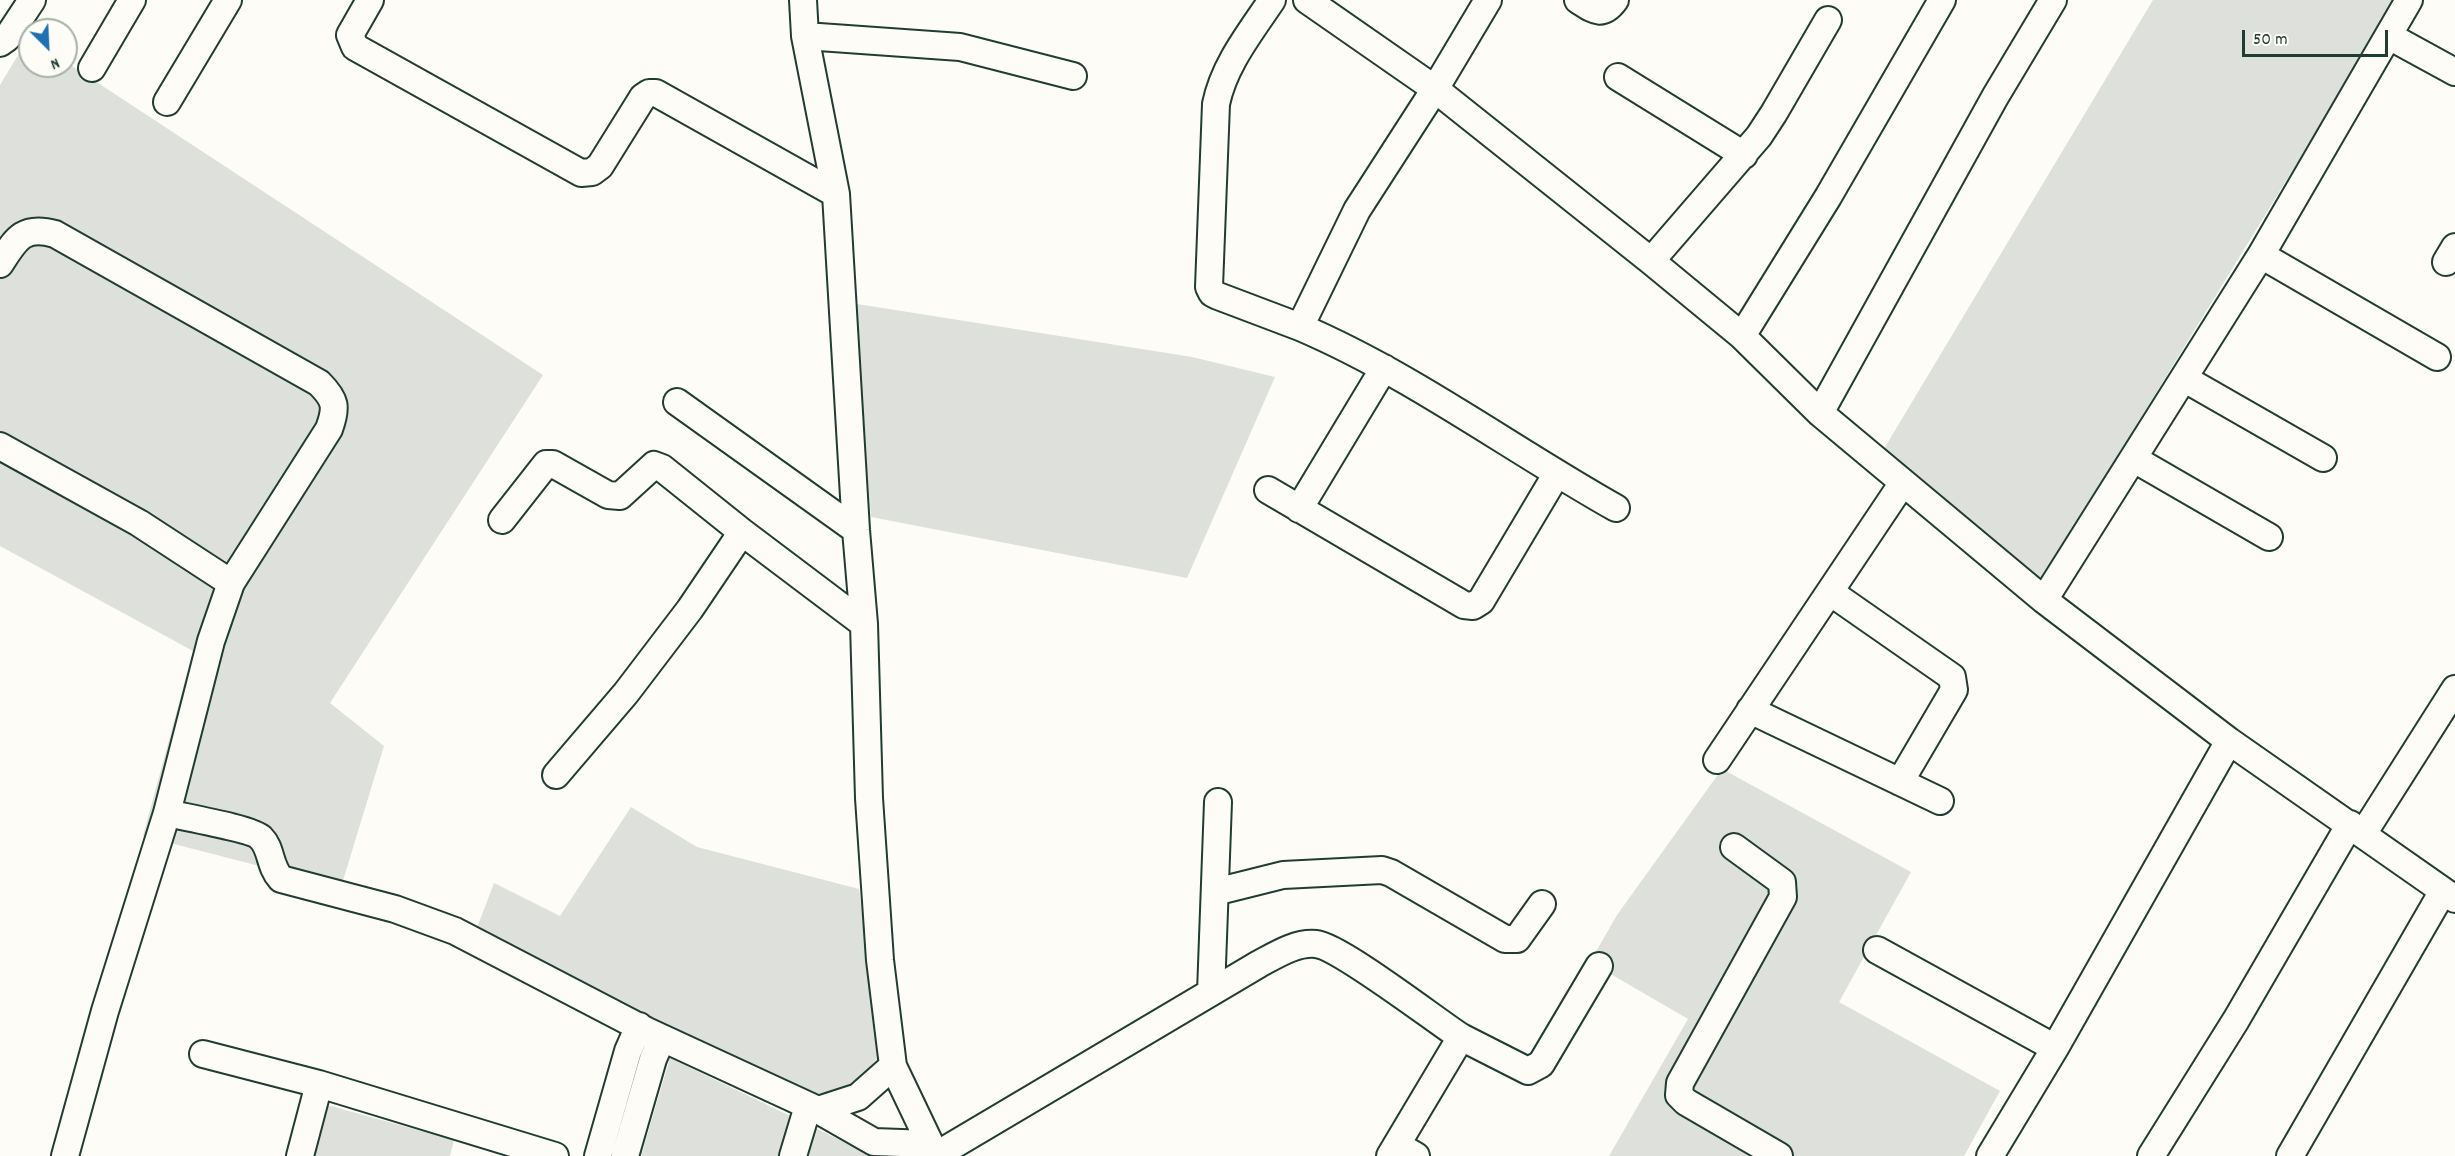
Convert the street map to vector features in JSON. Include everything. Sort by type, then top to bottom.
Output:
[{"type":"street","points":[[0,43],[7,38],[32,0]]},
{"type":"street","points":[[92,68],[132,0]]},
{"type":"street","points":[[167,102],[228,0]]},
{"type":"street","points":[[370,0],[350,35],[355,47],[580,173],[592,172],[600,166],[643,97],[649,93],[656,93],[836,194]]},
{"type":"street","points":[[803,0],[805,36],[836,194],[856,530],[864,624],[871,821],[880,960],[893,1066],[933,1152]]},
{"type":"street","points":[[1272,0],[1229,64],[1218,96],[1209,286],[1212,293],[1344,346],[1384,368],[1556,475],[1616,508]]},
{"type":"street","points":[[1300,327],[1357,210],[1435,89],[1488,0]]},
{"type":"street","points":[[1578,0],[1595,10],[1602,11],[1609,9],[1615,0]]},
{"type":"street","points":[[1742,336],[1828,197],[1942,0]]},
{"type":"street","points":[[1820,413],[1995,97],[2053,0]]},
{"type":"street","points":[[2044,600],[2261,255],[2409,0]]},
{"type":"street","points":[[1323,5],[1435,89],[1742,336],[1820,413],[1902,484],[2044,600],[2229,741],[2449,895],[2290,1156]]},
{"type":"street","points":[[1651,261],[1744,155],[1774,113],[1828,20]]},
{"type":"street","points":[[805,36],[960,47],[1073,76]]},
{"type":"street","points":[[2389,36],[2455,72]]},
{"type":"street","points":[[1618,77],[1744,155]]},
{"type":"street","points":[[0,264],[14,242],[28,232],[41,230],[55,234],[319,383],[331,395],[335,411],[329,429],[231,583],[211,641],[167,813],[105,1011],[65,1156]]},
{"type":"street","points":[[2261,255],[2437,357]]},
{"type":"street","points":[[1299,509],[1384,368]]},
{"type":"street","points":[[2185,379],[2323,458]]},
{"type":"street","points":[[676,402],[856,530]]},
{"type":"street","points":[[0,446],[139,523],[231,583]]},
{"type":"street","points":[[2134,459],[2269,537]]},
{"type":"street","points":[[502,520],[546,464],[553,464],[615,497],[620,496],[654,465],[662,468],[864,624]]},
{"type":"street","points":[[1268,490],[1464,604],[1473,606],[1481,602],[1556,475]]},
{"type":"street","points":[[1717,760],[1902,484]]},
{"type":"street","points":[[556,775],[626,693],[690,609],[742,532]]},
{"type":"street","points":[[1830,592],[1952,677],[1954,690],[1900,782]]},
{"type":"street","points":[[2151,1156],[2357,829],[2455,689]]},
{"type":"street","points":[[1750,710],[1940,801]]},
{"type":"street","points":[[1990,1156],[2055,1048],[2229,741]]},
{"type":"street","points":[[1211,992],[1218,802]]},
{"type":"street","points":[[167,813],[255,833],[266,846],[273,869],[281,879],[395,909],[455,931],[662,1038],[813,1108],[874,1142],[933,1152],[1281,952],[1305,945],[1324,945],[1461,1037],[1528,1071],[1534,1070],[1541,1064],[1599,966]]},
{"type":"street","points":[[1734,847],[1782,882],[1783,897],[1680,1083],[1679,1095],[1686,1102],[1779,1156]]},
{"type":"street","points":[[1215,892],[1283,875],[1382,870],[1505,939],[1511,940],[1516,939],[1542,903]]},
{"type":"street","points":[[1877,950],[2055,1048]]},
{"type":"street","points":[[598,1156],[628,1051],[639,1026]]},
{"type":"street","points":[[1401,1152],[1461,1037]]},
{"type":"street","points":[[625,1156],[653,1059],[662,1038]]},
{"type":"street","points":[[203,1054],[319,1084],[555,1156]]},
{"type":"street","points":[[813,1108],[858,1097],[893,1066]]},
{"type":"street","points":[[300,1156],[319,1084]]},
{"type":"street","points":[[794,1156],[813,1108]]},
{"type":"shaded area","points":[[2153,0],[2397,0],[2037,587],[1879,457]]},
{"type":"shaded area","points":[[18,55],[18,78],[78,78],[78,70],[543,375],[330,703],[384,746],[341,887],[143,836],[193,651],[0,546],[0,85]]},
{"type":"shaded area","points":[[851,303],[1192,357],[1275,377],[1187,578],[871,517]]},
{"type":"shaded area","points":[[1722,769],[1911,872],[1839,1002],[2000,1091],[1964,1156],[1609,1156],[1688,1019],[1590,962],[1617,915]]},
{"type":"shaded area","points":[[631,807],[697,847],[859,889],[881,1053],[855,1090],[813,1094],[475,933],[494,883],[560,916]]},
{"type":"shaded area","points":[[670,1058],[873,1156],[641,1156]]},
{"type":"shaded area","points":[[327,1105],[454,1140],[450,1156],[313,1156]]}]
